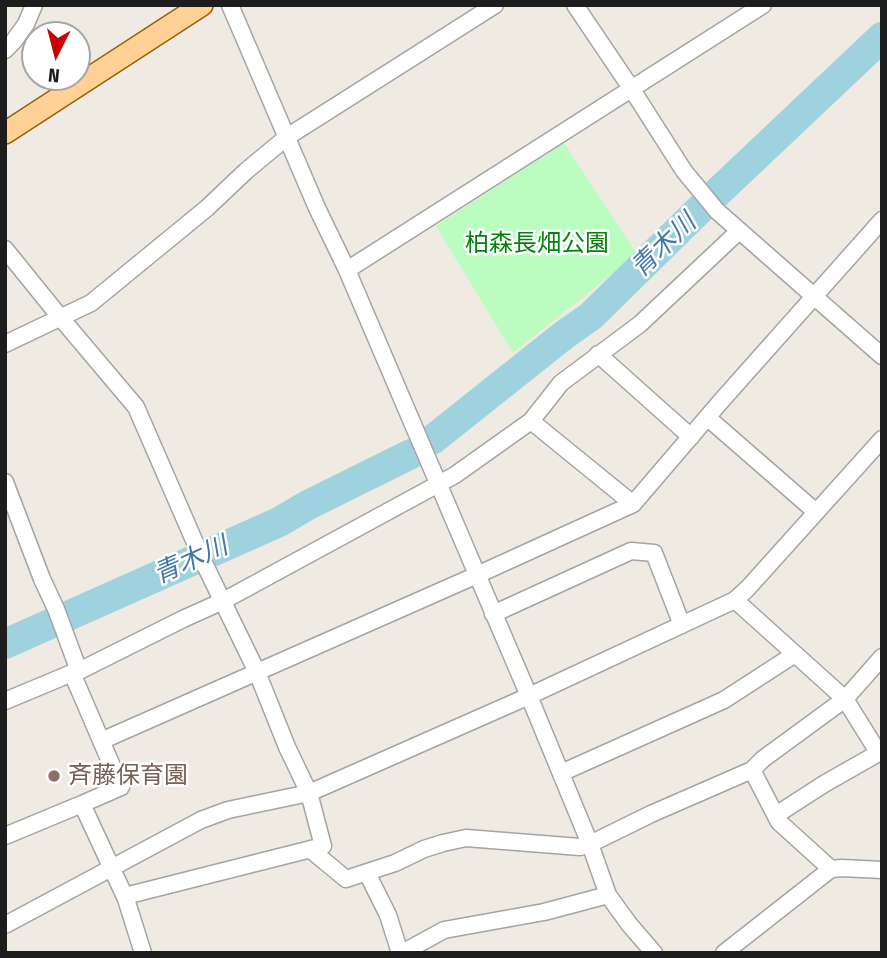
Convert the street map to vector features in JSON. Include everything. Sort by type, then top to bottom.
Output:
[{"type":"main road","points":[[5,133],[202,5]]},
{"type":"street","points":[[5,50],[26,24],[34,5]]},
{"type":"street","points":[[230,5],[347,270],[529,696],[608,895],[654,953]]},
{"type":"street","points":[[5,344],[91,303],[207,208],[287,137],[495,5]]},
{"type":"street","points":[[575,5],[684,171],[717,211],[882,356]]},
{"type":"street","points":[[347,270],[763,5]]},
{"type":"street","points":[[101,741],[633,503],[882,220]]},
{"type":"street","points":[[5,701],[76,671],[223,601],[455,475],[531,421],[561,383],[640,324],[739,231]]},
{"type":"street","points":[[5,249],[136,407],[309,793],[323,846],[124,896]]},
{"type":"street","points":[[598,354],[691,437]]},
{"type":"street","points":[[708,418],[816,512]]},
{"type":"street","points":[[531,421],[633,503]]},
{"type":"street","points":[[5,925],[201,820],[228,810],[309,793],[529,696],[735,600],[882,439]]},
{"type":"street","points":[[5,482],[56,609],[101,741],[121,787],[5,836]]},
{"type":"street","points":[[493,614],[631,551],[654,553],[682,625]]},
{"type":"street","points":[[735,600],[845,699],[881,752],[824,784],[776,816]]},
{"type":"street","points":[[561,772],[724,700],[795,654]]},
{"type":"street","points":[[311,849],[346,879],[395,863],[424,849],[467,838],[580,847],[590,844],[752,770],[845,699],[882,656]]},
{"type":"street","points":[[752,770],[779,822],[831,869]]},
{"type":"street","points":[[82,804],[124,896],[143,953]]},
{"type":"street","points":[[724,953],[831,869],[882,870]]},
{"type":"street","points":[[368,873],[393,928],[401,953],[423,948],[432,935],[452,928],[544,912],[608,895]]},
{"type":"green space","name":"柏森長畑公園","points":[[564,143],[637,254],[513,353],[436,226]]},
{"type":"waterway","name":"青木川","points":[[432,440],[591,316],[882,37]]},
{"type":"waterway","name":"青木川","points":[[5,644],[279,522],[411,454]]},
{"type":"place","name":"斉藤保育園","points":[[54,776]]}]
